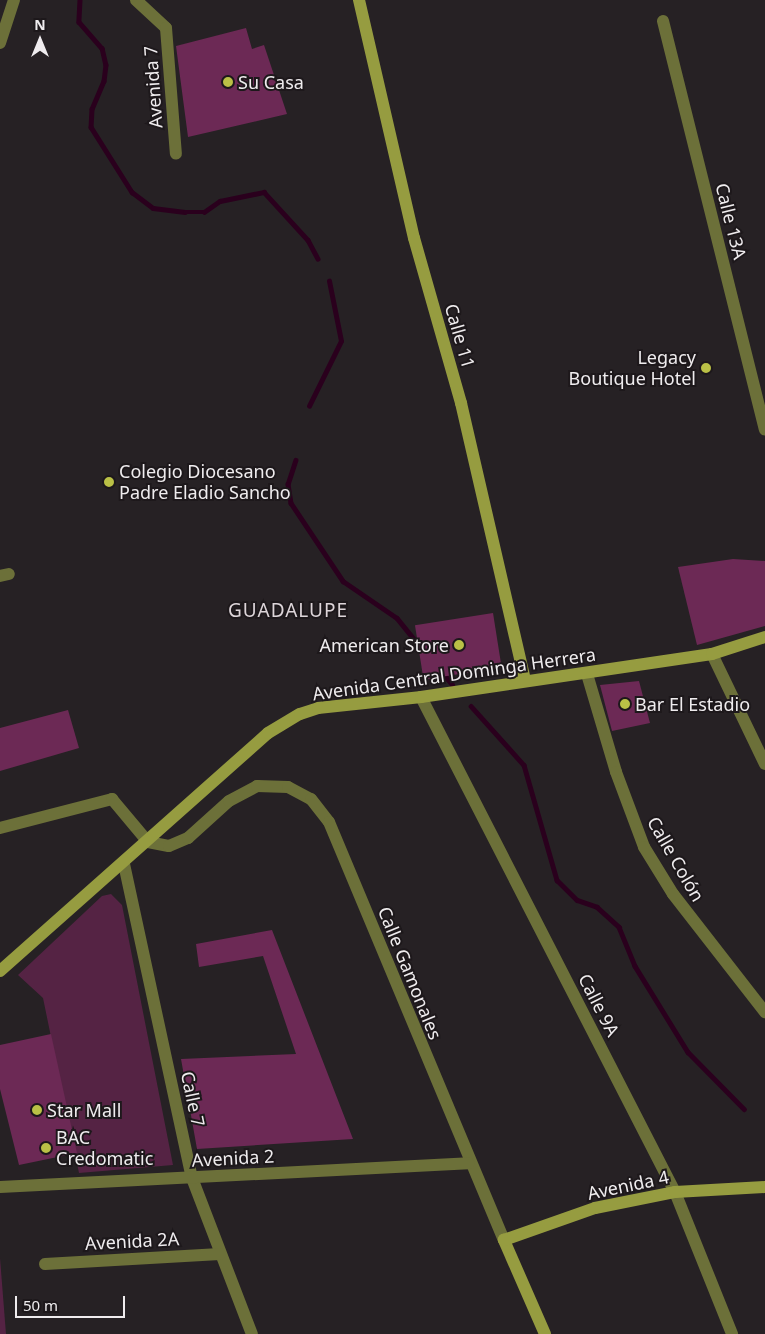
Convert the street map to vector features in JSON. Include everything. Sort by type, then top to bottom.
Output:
[{"type":"street","points":[[0,43],[14,0]]},
{"type":"street","name":"Avenida 7","points":[[136,0],[166,28],[176,154]]},
{"type":"street","name":"Calle 11","points":[[359,0],[414,238],[461,403],[525,681]]},
{"type":"street","name":"Calle 13A","points":[[663,21],[765,430]]},
{"type":"street","name":"Avenida Central Dominga Herrera","points":[[0,971],[124,864],[268,733],[300,714],[318,708],[421,698],[712,654],[765,637]]},
{"type":"street","points":[[712,654],[765,764]]},
{"type":"street","name":"Calle Colón","points":[[587,674],[616,772],[644,847],[678,902],[765,1012]]},
{"type":"street","name":"Calle 9A","points":[[421,698],[675,1192],[732,1334]]},
{"type":"street","name":"Calle Gamonales","points":[[148,842],[169,846],[188,838],[228,801],[257,786],[288,787],[311,799],[329,822],[468,1163],[545,1334]]},
{"type":"street","points":[[0,828],[112,799],[148,842]]},
{"type":"street","name":"Calle 7","points":[[124,864],[192,1178],[252,1334]]},
{"type":"street","name":"Avenida 2","points":[[0,1187],[468,1163]]},
{"type":"street","name":"Avenida 4","points":[[504,1240],[595,1208],[675,1192],[765,1188]]},
{"type":"street","name":"Avenida 2A","points":[[46,1264],[220,1254]]},
{"type":"shaded area","points":[[111,894],[122,905],[173,1165],[79,1173],[43,998],[18,975],[102,896]]},
{"type":"shaded area","points":[[0,1258],[6,1334],[0,1334]]},
{"type":"building","name":"Su Casa","points":[[246,28],[252,49],[264,45],[287,114],[188,137],[176,46]]},
{"type":"building","points":[[733,559],[765,561],[765,626],[697,645],[678,567]]},
{"type":"building","name":"American Store","points":[[493,613],[502,667],[424,680],[415,625]]},
{"type":"building","name":"Bar El Estadio","points":[[639,681],[650,723],[612,731],[600,685]]},
{"type":"building","points":[[68,710],[79,748],[0,771],[0,728]]},
{"type":"building","points":[[272,930],[353,1139],[197,1149],[181,1059],[296,1054],[263,956],[199,967],[196,944]]},
{"type":"building","name":"Star Mall","points":[[51,1034],[77,1153],[19,1165],[0,1089],[0,1045]]},
{"type":"waterway","points":[[80,0],[79,22],[102,48],[106,65],[104,81],[92,109],[91,127],[132,192],[153,208],[185,212],[204,212],[220,201],[264,192],[308,240],[318,259]]},
{"type":"waterway","points":[[309,406],[341,341],[329,281]]},
{"type":"waterway","points":[[296,460],[288,484],[291,503],[343,581],[397,618],[422,649]]},
{"type":"waterway","points":[[442,672],[452,684]]},
{"type":"waterway","points":[[471,706],[524,765],[557,880],[577,900],[597,907],[619,927],[635,966],[688,1052],[744,1109]]},
{"type":"place","name":"Su Casa","points":[[228,82]]},
{"type":"place","name":"Legacy Boutique Hotel","points":[[706,368]]},
{"type":"place","name":"Colegio Diocesano Padre Eladio Sancho","points":[[109,482]]},
{"type":"place","name":"American Store","points":[[459,645]]},
{"type":"place","name":"Bar El Estadio","points":[[625,704]]},
{"type":"place","name":"Star Mall","points":[[37,1110]]},
{"type":"place","name":"BAC Credomatic","points":[[46,1148]]},
{"type":"district","name":"GUADALUPE","points":[[288,611]]}]
